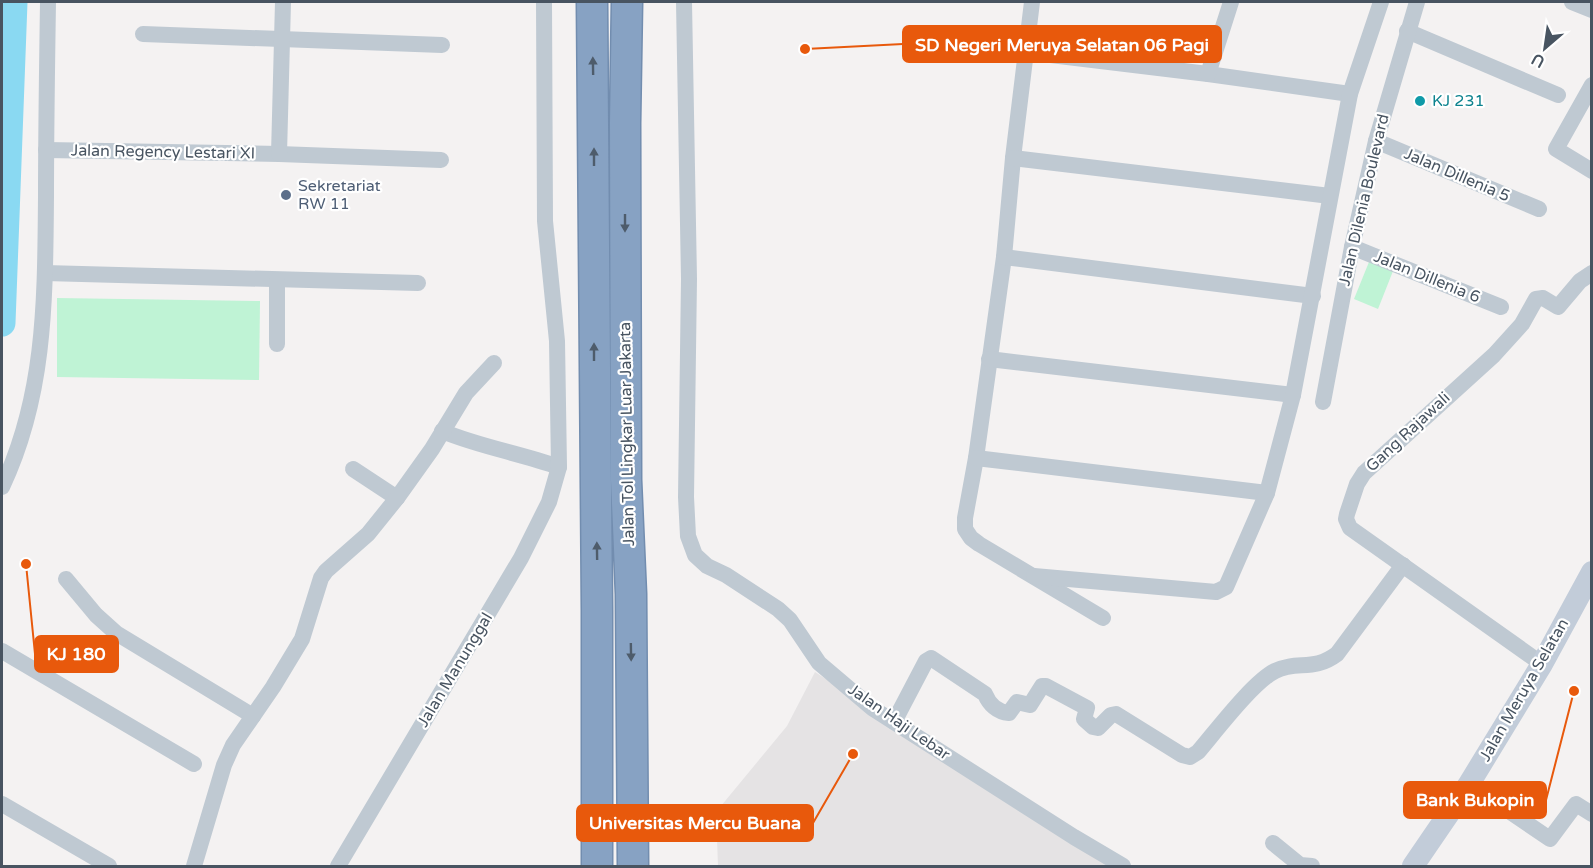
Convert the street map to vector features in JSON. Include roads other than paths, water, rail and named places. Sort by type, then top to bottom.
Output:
[{"type":"highway","name":"Jalan Tol Lingkar Luar Jakarta","points":[[592,2],[597,867]]},
{"type":"highway","name":"Jalan Tol Lingkar Luar Jakarta","points":[[627,2],[626,480],[631,594],[633,867]]},
{"type":"highway","points":[[577,867],[580,788],[596,738]]},
{"type":"main road","name":"Jalan Meruya Selatan","points":[[1413,867],[1469,784],[1542,664],[1592,572]]},
{"type":"street","points":[[2,487],[19,443],[31,401],[41,351],[45,273],[48,2]]},
{"type":"street","points":[[279,154],[283,2]]},
{"type":"street","name":"Jalan Manunggal","points":[[338,867],[521,558],[549,502],[559,467],[557,341],[545,221],[544,2]]},
{"type":"street","name":"Jalan Haji Lebar","points":[[684,2],[689,279],[686,497],[688,536],[695,555],[707,566],[726,575],[778,609],[790,620],[819,663],[872,708],[1123,867]]},
{"type":"street","points":[[1032,2],[1013,158],[1004,257],[976,458],[965,518],[966,529],[971,538],[979,544],[1103,618]]},
{"type":"street","points":[[1208,74],[1231,2]]},
{"type":"street","points":[[1034,576],[1216,592],[1226,588],[1267,494],[1293,395],[1350,94],[1381,2]]},
{"type":"street","name":"Jalan Dilenia Boulevard","points":[[1323,402],[1352,247],[1376,141],[1417,2]]},
{"type":"street","points":[[1572,2],[1592,10]]},
{"type":"street","points":[[1407,31],[1558,95]]},
{"type":"street","points":[[143,34],[442,45]]},
{"type":"street","points":[[1026,52],[1350,94]]},
{"type":"street","points":[[1592,86],[1556,149],[1592,171]]},
{"type":"street","name":"Jalan Dillenia 5","points":[[1376,141],[1539,209]]},
{"type":"street","name":"Jalan Regency Lestari XI","points":[[46,150],[279,154],[441,160]]},
{"type":"street","points":[[1013,158],[1330,195]]},
{"type":"street","name":"Jalan Dillenia 6","points":[[1352,247],[1501,307]]},
{"type":"street","points":[[1004,257],[1313,296]]},
{"type":"street","points":[[45,273],[418,283]]},
{"type":"street","name":"Gang Rajawali","points":[[1542,664],[1347,524],[1347,514],[1357,484],[1364,473],[1494,355],[1522,324],[1536,299],[1543,298],[1558,307],[1580,280],[1592,273]]},
{"type":"street","points":[[277,280],[277,344]]},
{"type":"street","points":[[989,358],[1293,395]]},
{"type":"street","points":[[194,867],[224,765],[233,745],[273,687],[302,639],[321,578],[368,534],[397,498],[466,393],[494,363]]},
{"type":"street","points":[[442,432],[464,441],[533,458],[559,467]]},
{"type":"street","points":[[976,458],[1267,494]]},
{"type":"street","points":[[353,470],[397,498]]},
{"type":"street","points":[[894,722],[926,661],[931,658],[984,694],[988,703],[1005,714],[1009,713],[1017,702],[1030,705],[1042,686],[1046,686],[1087,708],[1084,719],[1093,727],[1098,729],[1116,714],[1182,755],[1190,757],[1198,752],[1263,678],[1286,666],[1317,665],[1337,654],[1403,565]]},
{"type":"street","points":[[66,579],[96,615],[116,633],[253,716]]},
{"type":"street","points":[[2,651],[194,765]]},
{"type":"street","points":[[1469,784],[1551,839],[1576,804],[1592,814]]},
{"type":"street","points":[[2,804],[109,867]]},
{"type":"street","points":[[1273,843],[1300,865],[1311,867]]},
{"type":"waterway","points":[[2,323],[14,2]]},
{"type":"place","name":"SD Negeri Meruya Selatan 06 Pagi","points":[[805,49]]},
{"type":"place","name":"KJ 231","points":[[1420,101]]},
{"type":"place","name":"Sekretariat RW 11","points":[[286,195]]},
{"type":"place","name":"KJ 180","points":[[26,564]]},
{"type":"place","name":"Bank Bukopin","points":[[1574,691]]},
{"type":"place","name":"Universitas Mercu Buana","points":[[853,754]]}]
